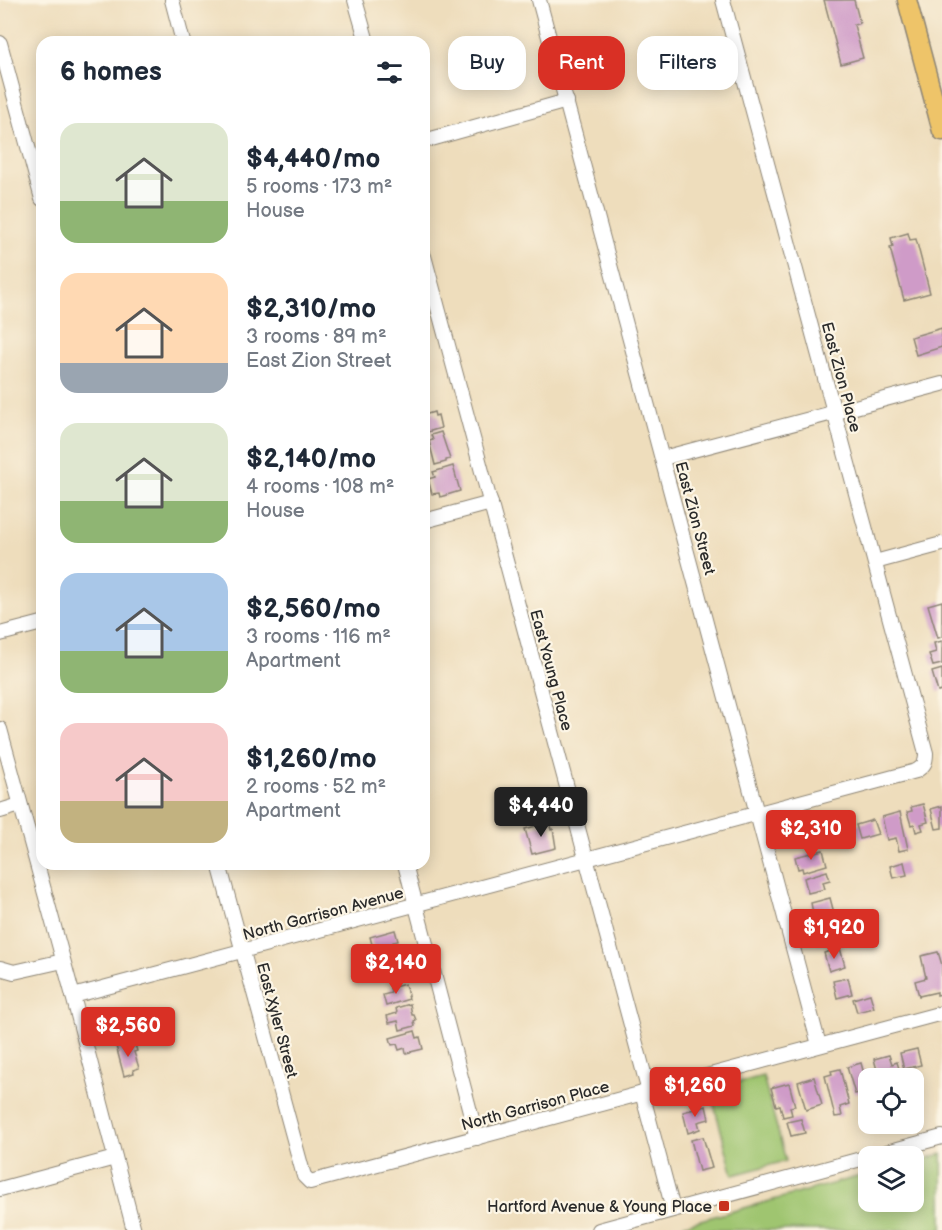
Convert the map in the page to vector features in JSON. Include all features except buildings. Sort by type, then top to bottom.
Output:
[{"type":"main road","points":[[907,0],[942,131]]},
{"type":"street","points":[[172,0],[181,36]]},
{"type":"street","points":[[355,0],[365,36]]},
{"type":"street","name":"East Zion Street","points":[[539,0],[819,1046]]},
{"type":"street","name":"East Zion Place","points":[[723,0],[926,753],[926,762]]},
{"type":"street","points":[[0,43],[36,177]]},
{"type":"street","points":[[430,139],[567,101]]},
{"type":"street","name":"East Young Place","points":[[430,278],[586,861],[646,1092],[673,1209]]},
{"type":"street","points":[[663,458],[942,384]]},
{"type":"street","points":[[430,520],[491,503]]},
{"type":"street","points":[[875,562],[942,544]]},
{"type":"street","points":[[0,634],[36,625]]},
{"type":"street","points":[[0,729],[36,863]]},
{"type":"street","name":"North Garrison Avenue","points":[[73,996],[586,861],[916,771],[926,762]]},
{"type":"street","points":[[0,811],[20,805]]},
{"type":"street","points":[[38,870],[134,1230]]},
{"type":"street","name":"East Xyler Street","points":[[221,870],[304,1176],[310,1182]]},
{"type":"street","points":[[407,870],[477,1138]]},
{"type":"street","points":[[0,968],[14,972],[63,961]]},
{"type":"street","name":"North Garrison Place","points":[[310,1182],[942,1013]]},
{"type":"street","points":[[599,1230],[942,1137]]},
{"type":"street","points":[[0,1189],[115,1158]]},
{"type":"green space","points":[[763,1076],[786,1161],[733,1175],[710,1090]]},
{"type":"green space","points":[[942,1154],[942,1230],[664,1230],[858,1177],[858,1212],[924,1212],[924,1159]]},
{"type":"place","name":"Hartford Avenue & Young Place","points":[[724,1206]]}]
